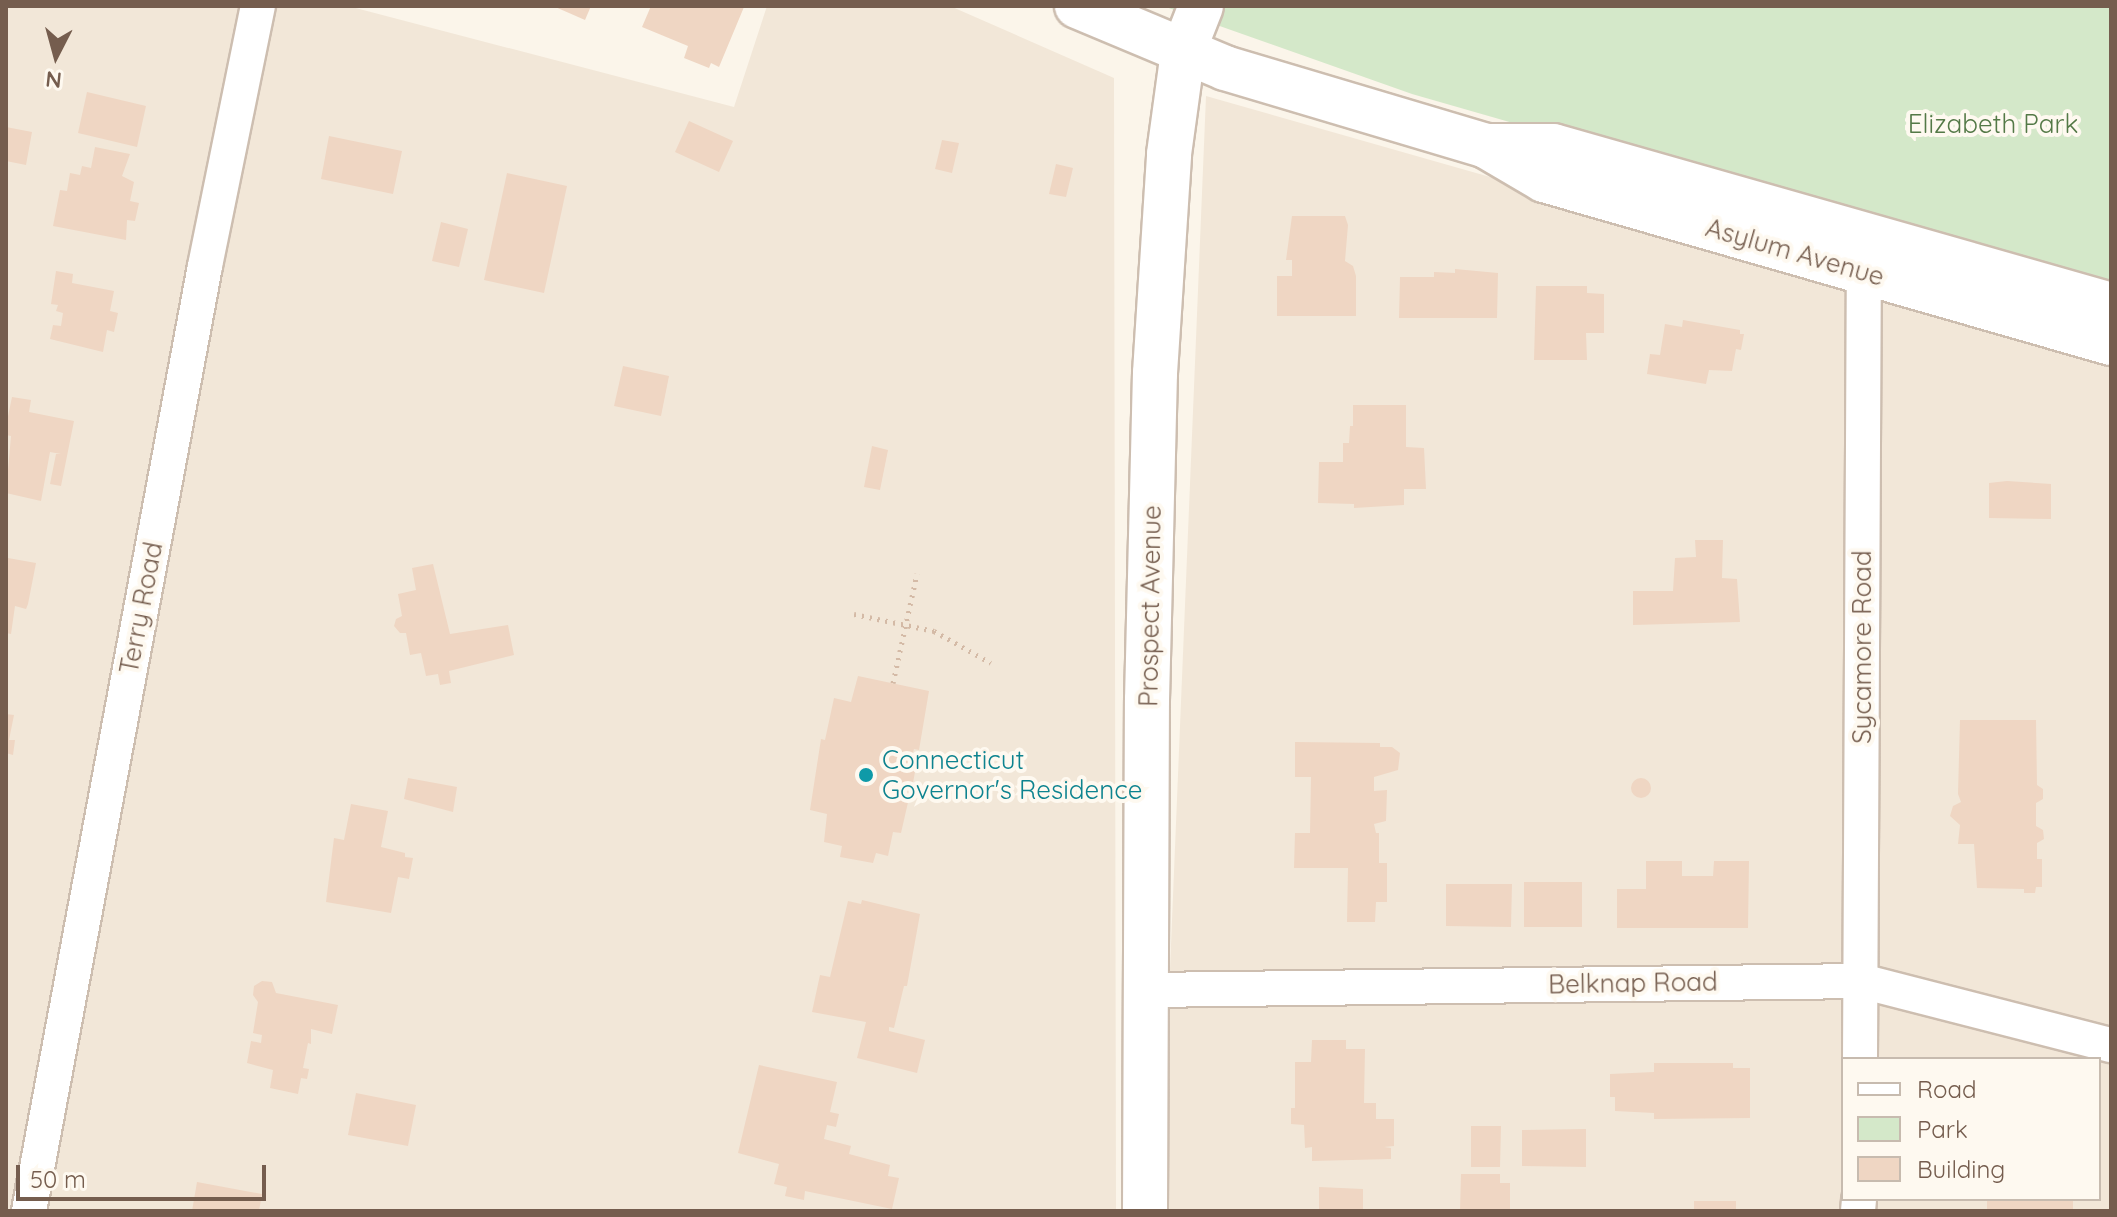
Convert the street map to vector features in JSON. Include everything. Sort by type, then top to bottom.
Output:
[{"type":"main road","name":"Asylum Avenue","points":[[1077,6],[1225,68],[1486,146],[1544,180],[2111,305]]},
{"type":"main road","name":"Prospect Avenue","points":[[1145,1211],[1147,700],[1155,373],[1169,154],[1183,52],[1201,6]]},
{"type":"main road","name":"Asylum Avenue","points":[[1864,253],[2111,343]]},
{"type":"street","name":"Terry Road","points":[[29,1211],[202,282],[258,6]]},
{"type":"street","name":"Sycamore Road","points":[[1860,1057],[1864,253]]},
{"type":"street","name":"Belknap Road","points":[[1147,990],[1861,981],[2111,1045]]},
{"type":"path","points":[[893,683],[917,574]]},
{"type":"path","points":[[854,614],[934,631],[991,663]]},
{"type":"shaded area","points":[[6,6],[348,6],[734,107],[767,6],[950,6],[1114,78],[1116,1211],[6,1211]]},
{"type":"shaded area","points":[[1206,96],[2111,354],[2111,1211],[1160,1211]]},
{"type":"green space","name":"Elizabeth Park","points":[[1163,6],[2111,6],[2111,280],[1828,200],[1781,200],[1412,94]]},
{"type":"building","points":[[553,6],[591,6],[585,20]]},
{"type":"building","points":[[651,6],[744,7],[719,67],[711,63],[709,68],[684,58],[688,46],[642,27]]},
{"type":"building","points":[[87,92],[146,106],[137,147],[78,133]]},
{"type":"building","points":[[689,121],[733,141],[719,172],[675,152]]},
{"type":"building","points":[[6,127],[32,132],[26,165],[6,161]]},
{"type":"building","points":[[329,136],[402,151],[393,194],[321,179]]},
{"type":"building","points":[[942,140],[959,143],[952,173],[935,169]]},
{"type":"building","points":[[95,147],[130,154],[122,176],[134,182],[130,201],[139,203],[135,221],[127,220],[126,240],[53,226],[60,190],[67,191],[70,173],[80,175],[82,166],[91,168]]},
{"type":"building","points":[[1056,164],[1073,168],[1066,197],[1049,194]]},
{"type":"building","points":[[507,173],[567,186],[544,293],[484,280]]},
{"type":"building","points":[[1292,216],[1345,216],[1348,225],[1345,261],[1353,266],[1356,276],[1356,316],[1277,316],[1277,276],[1292,276],[1292,260],[1286,260]]},
{"type":"building","points":[[441,222],[468,229],[459,267],[432,261]]},
{"type":"building","points":[[1455,269],[1498,273],[1497,318],[1399,318],[1400,277],[1434,277],[1434,272],[1455,273]]},
{"type":"building","points":[[56,271],[73,274],[72,283],[114,291],[110,311],[118,313],[114,332],[107,330],[103,352],[50,339],[53,325],[61,326],[63,313],[56,311],[58,305],[51,304]]},
{"type":"building","points":[[1536,286],[1587,286],[1587,293],[1604,294],[1604,333],[1586,333],[1587,360],[1534,360]]},
{"type":"building","points":[[1683,320],[1740,330],[1740,334],[1744,334],[1741,350],[1736,349],[1732,371],[1709,370],[1706,384],[1647,374],[1650,354],[1660,355],[1665,324],[1682,327]]},
{"type":"building","points":[[623,366],[669,376],[661,416],[614,406]]},
{"type":"building","points":[[12,397],[31,400],[29,412],[74,421],[61,486],[50,484],[56,454],[61,454],[50,452],[41,501],[6,493],[11,436],[6,435],[6,426]]},
{"type":"building","points":[[1353,405],[1406,405],[1406,447],[1424,448],[1426,489],[1404,489],[1404,505],[1354,508],[1354,504],[1318,503],[1319,462],[1343,462],[1343,443],[1349,443],[1350,426],[1353,426]]},
{"type":"building","points":[[872,446],[888,450],[880,490],[864,487]]},
{"type":"building","points":[[1989,483],[2051,484],[2051,519],[1989,518]]},
{"type":"building","points":[[1695,540],[1723,540],[1722,578],[1737,579],[1740,622],[1633,625],[1633,591],[1673,591],[1675,558],[1696,557]]},
{"type":"building","points":[[6,543],[8,558],[36,563],[28,604],[26,609],[15,606],[11,634],[6,633]]},
{"type":"building","points":[[433,564],[450,634],[508,625],[514,655],[449,671],[451,683],[440,685],[438,674],[426,676],[421,653],[410,655],[406,633],[400,633],[394,626],[396,619],[402,616],[398,594],[416,590],[412,568]]},
{"type":"building","name":"Connecticut Governor's Residence","points":[[858,676],[929,691],[919,750],[914,749],[910,764],[916,766],[913,783],[907,782],[904,796],[909,798],[901,833],[893,832],[888,856],[876,853],[873,863],[840,857],[842,846],[824,842],[827,814],[810,810],[821,739],[825,740],[834,698],[851,702]]},
{"type":"building","points":[[6,714],[14,715],[9,740],[15,740],[13,755],[6,753]]},
{"type":"building","points":[[1960,720],[2036,720],[2037,785],[2043,789],[2043,799],[2036,803],[2036,826],[2043,830],[2044,839],[2037,843],[2037,859],[2042,859],[2042,887],[2036,887],[2035,893],[2024,893],[2024,889],[1977,888],[1974,844],[1958,844],[1960,825],[1950,816],[1953,806],[1961,802],[1958,794]]},
{"type":"building","points":[[1295,742],[1380,743],[1380,747],[1392,747],[1400,753],[1398,770],[1374,777],[1374,791],[1387,790],[1386,821],[1374,824],[1376,833],[1379,833],[1379,863],[1387,863],[1387,902],[1376,902],[1375,922],[1347,922],[1348,868],[1294,868],[1295,833],[1310,833],[1311,777],[1295,777]]},
{"type":"building","points":[[408,778],[457,787],[453,812],[404,799]]},
{"type":"building","points":[[1641,778],[1648,781],[1651,788],[1648,795],[1641,798],[1634,795],[1631,788],[1634,781]]},
{"type":"building","points":[[351,804],[388,811],[381,847],[413,858],[409,879],[398,877],[391,913],[326,902],[334,838],[344,840]]},
{"type":"building","points":[[1646,861],[1682,861],[1682,876],[1713,876],[1714,861],[1749,861],[1748,928],[1617,928],[1617,889],[1646,889]]},
{"type":"building","points":[[1524,882],[1582,882],[1582,927],[1524,927]]},
{"type":"building","points":[[1446,884],[1512,884],[1511,927],[1446,926]]},
{"type":"building","points":[[862,900],[920,914],[907,986],[904,986],[894,1028],[889,1027],[889,1031],[925,1040],[917,1073],[857,1058],[866,1022],[812,1012],[820,975],[830,977],[848,901],[861,904]]},
{"type":"building","points":[[262,981],[272,982],[276,993],[338,1005],[332,1034],[311,1029],[311,1044],[308,1043],[303,1068],[309,1069],[307,1079],[301,1078],[298,1094],[270,1088],[273,1070],[247,1063],[251,1041],[261,1043],[262,1035],[253,1033],[258,1002],[253,995],[254,986]]},
{"type":"building","points":[[1312,1040],[1346,1040],[1346,1049],[1365,1049],[1364,1103],[1376,1103],[1376,1119],[1394,1119],[1394,1146],[1384,1147],[1391,1148],[1391,1159],[1312,1161],[1312,1147],[1305,1148],[1304,1125],[1291,1124],[1291,1108],[1295,1108],[1295,1062],[1311,1062]]},
{"type":"building","points":[[1654,1063],[1733,1063],[1733,1068],[1750,1068],[1750,1118],[1654,1119],[1654,1113],[1615,1111],[1615,1097],[1610,1097],[1610,1074],[1654,1072]]},
{"type":"building","points":[[759,1065],[837,1082],[830,1112],[839,1114],[836,1127],[827,1125],[824,1139],[851,1146],[849,1154],[890,1165],[888,1176],[899,1178],[892,1209],[805,1191],[804,1200],[785,1196],[787,1187],[774,1184],[779,1164],[738,1153]]},
{"type":"building","points":[[356,1093],[416,1105],[408,1146],[348,1135]]},
{"type":"building","points":[[1471,1126],[1501,1126],[1500,1167],[1471,1167]]},
{"type":"building","points":[[1586,1129],[1586,1167],[1522,1166],[1522,1130]]},
{"type":"building","points":[[1461,1174],[1500,1174],[1500,1183],[1510,1183],[1510,1210],[1460,1211]]},
{"type":"building","points":[[197,1182],[262,1194],[259,1211],[192,1211]]},
{"type":"building","points":[[1319,1187],[1363,1189],[1363,1211],[1319,1211]]},
{"type":"building","points":[[1694,1201],[1736,1201],[1736,1211],[1694,1211]]},
{"type":"building","points":[[1987,1201],[2073,1201],[2073,1211],[1987,1211]]},
{"type":"place","name":"Connecticut Governor's Residence","points":[[866,775]]}]
